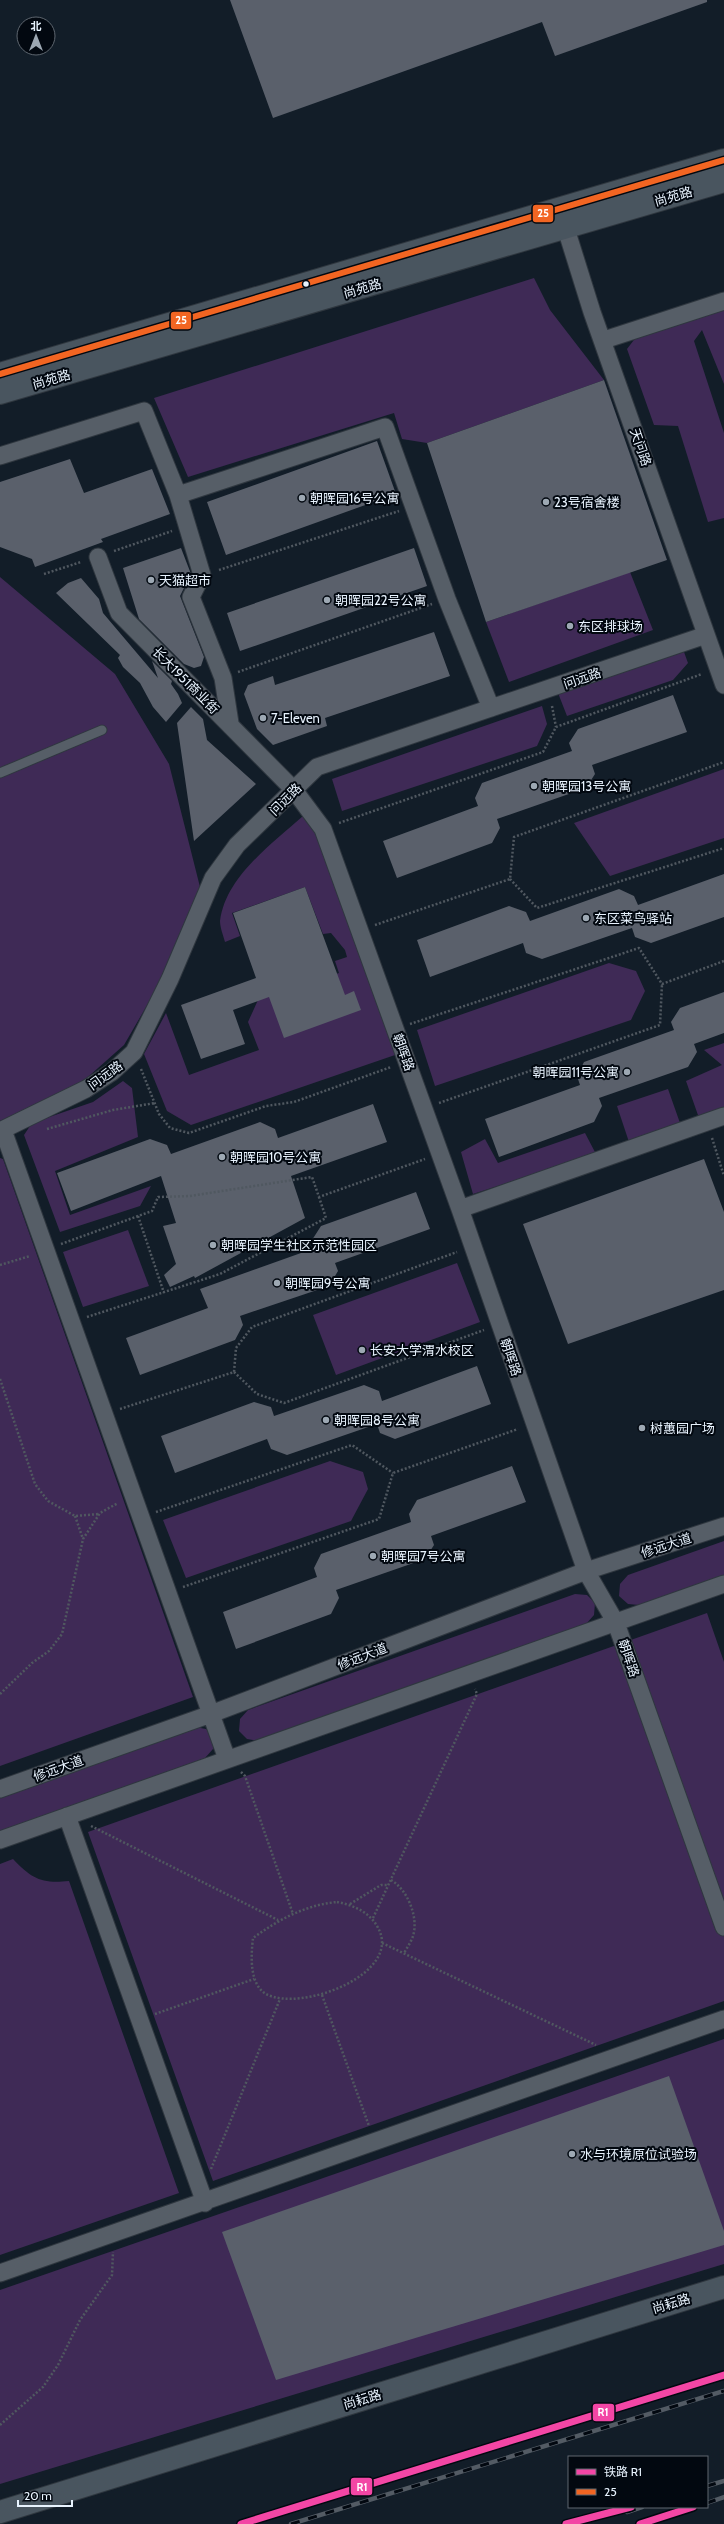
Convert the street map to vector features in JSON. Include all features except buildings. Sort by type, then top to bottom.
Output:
[{"type":"main road","name":"尚苑路","points":[[0,393],[563,219],[724,160]]},
{"type":"main road","name":"尚苑路","points":[[0,374],[563,219],[724,181]]},
{"type":"main road","name":"尚耘路","points":[[0,2512],[724,2287]]},
{"type":"street","name":"天问路","points":[[563,219],[724,685]]},
{"type":"street","points":[[604,340],[624,331],[724,301]]},
{"type":"street","points":[[0,456],[144,411],[178,495],[202,575],[191,597],[223,678],[230,724]]},
{"type":"street","points":[[178,495],[385,427],[447,599],[491,708]]},
{"type":"street","name":"长大1951商业街","points":[[98,557],[119,613],[294,790]]},
{"type":"street","name":"问远路","points":[[1,1131],[86,1089],[112,1072],[134,1052],[170,979],[213,878],[237,845],[317,768],[706,635]]},
{"type":"street","name":"朝晖路","points":[[294,790],[323,829],[460,1208],[472,1247],[586,1571],[616,1623],[724,1928]]},
{"type":"street","points":[[460,1208],[724,1116]]},
{"type":"street","points":[[1,1131],[72,1322],[227,1759]]},
{"type":"street","name":"修远大道","points":[[0,1789],[211,1714],[586,1571],[724,1526]]},
{"type":"street","points":[[0,1840],[724,1584]]},
{"type":"street","points":[[67,1816],[205,2203]]},
{"type":"street","points":[[0,2273],[205,2203],[724,2019]]},
{"type":"lane","points":[[0,773],[102,730]]},
{"type":"path","points":[[202,575],[414,506]]},
{"type":"path","points":[[223,678],[447,599]]},
{"type":"path","points":[[556,727],[718,668]]},
{"type":"path","points":[[323,829],[543,752],[556,727],[550,689]]},
{"type":"path","points":[[724,762],[514,837],[510,879],[537,908],[724,848]]},
{"type":"path","points":[[360,930],[510,879]]},
{"type":"path","points":[[396,1029],[639,948],[662,984],[660,1025],[424,1108]]},
{"type":"path","points":[[662,984],[724,961]]},
{"type":"path","points":[[134,1052],[159,1114],[170,1128],[189,1133],[266,1106],[294,1102],[407,1061]]},
{"type":"path","points":[[42,1130],[113,1110],[155,1103]]},
{"type":"path","points":[[707,1122],[724,1176]]},
{"type":"path","points":[[319,1197],[439,1153]]},
{"type":"path","points":[[0,1265],[46,1250],[152,1211],[158,1197],[190,1196],[312,1177],[326,1218],[220,1274],[72,1322]]},
{"type":"path","points":[[138,1216],[164,1293]]},
{"type":"path","points":[[234,1372],[236,1348],[252,1327],[472,1247]]},
{"type":"path","points":[[234,1372],[257,1394],[284,1403],[499,1324]]},
{"type":"path","points":[[104,1414],[234,1372]]},
{"type":"path","points":[[0,1380],[35,1484],[48,1501],[75,1516],[100,1514],[134,1497]]},
{"type":"path","points":[[393,1473],[534,1423]]},
{"type":"path","points":[[142,1517],[352,1445],[393,1473]]},
{"type":"path","points":[[169,1592],[379,1519],[393,1473]]},
{"type":"path","points":[[0,1694],[32,1663],[49,1651],[62,1634],[83,1539],[100,1514]]},
{"type":"path","points":[[75,1516],[83,1539]]},
{"type":"path","points":[[373,1918],[477,1694],[470,1674]]},
{"type":"path","points":[[227,1759],[245,1776],[292,1914]]},
{"type":"path","points":[[67,1816],[278,1920]]},
{"type":"path","points":[[390,1880],[399,1885],[408,1901],[415,1922],[413,1936],[404,1953]]},
{"type":"path","points":[[350,1904],[381,1885],[388,1885]]},
{"type":"path","points":[[324,1903],[350,1904],[373,1918],[380,1929],[382,1943],[378,1958],[362,1974],[341,1988],[322,1995],[280,1999],[265,1994],[254,1979],[251,1954],[253,1938],[278,1920],[292,1914],[324,1903]]},
{"type":"path","points":[[382,1943],[602,2048],[607,2060]]},
{"type":"path","points":[[140,2019],[254,1979]]},
{"type":"path","points":[[322,1995],[375,2143]]},
{"type":"path","points":[[205,2203],[208,2175],[280,1999]]},
{"type":"path","points":[[0,2424],[43,2387],[58,2365],[80,2320],[112,2275],[113,2258],[108,2236]]},
{"type":"shaded area","points":[[534,278],[550,310],[604,380],[427,443],[402,439],[394,413],[188,477],[154,398]]},
{"type":"shaded area","points":[[724,310],[724,384],[702,330],[694,341],[724,433],[724,518],[708,522],[678,426],[654,425],[627,349],[640,332]]},
{"type":"shaded area","name":"东区排球场","points":[[630,572],[653,630],[509,682],[486,622]]},
{"type":"shaded area","points":[[0,577],[115,674],[169,764],[200,887],[157,988],[124,1045],[80,1084],[0,1121]]},
{"type":"shaded area","points":[[684,652],[688,663],[673,680],[567,716],[558,693]]},
{"type":"shaded area","points":[[542,706],[547,724],[537,746],[342,811],[332,779]]},
{"type":"shaded area","points":[[724,769],[724,838],[610,876],[574,823]]},
{"type":"shaded area","points":[[303,816],[317,830],[395,1055],[191,1125],[167,1111],[144,1054],[166,1013],[189,1075],[259,1050],[248,1022],[258,1000],[339,973],[335,961],[347,957],[345,950],[331,933],[323,934],[305,887],[232,913],[240,936],[225,942],[220,921],[224,905],[231,890],[252,862]]},
{"type":"shaded area","points":[[609,963],[636,971],[645,991],[631,1020],[435,1086],[417,1030]]},
{"type":"shaded area","points":[[724,1043],[724,1109],[699,1118],[686,1081],[722,1065],[704,1050]]},
{"type":"shaded area","points":[[123,1081],[132,1088],[138,1137],[55,1171],[70,1215],[151,1186],[140,1206],[60,1232],[24,1135],[32,1123],[93,1102]]},
{"type":"shaded area","points":[[668,1089],[680,1123],[629,1142],[617,1106]]},
{"type":"shaded area","points":[[585,1133],[596,1154],[473,1194],[461,1152],[485,1139],[498,1163]]},
{"type":"shaded area","points":[[0,1158],[3,1159],[193,1697],[0,1766]]},
{"type":"shaded area","points":[[128,1230],[149,1286],[83,1307],[63,1252]]},
{"type":"shaded area","points":[[457,1263],[480,1322],[336,1375],[313,1315]]},
{"type":"shaded area","points":[[330,1461],[363,1472],[368,1489],[351,1521],[186,1578],[163,1520]]},
{"type":"shaded area","points":[[724,1541],[724,1575],[639,1605],[628,1604],[619,1596],[620,1584],[628,1575]]},
{"type":"shaded area","points":[[575,1594],[587,1595],[595,1603],[594,1615],[586,1624],[259,1741],[247,1739],[239,1731],[240,1719],[248,1710]]},
{"type":"shaded area","points":[[707,1613],[724,1662],[724,2001],[213,2181],[88,1832]]},
{"type":"shaded area","points":[[195,1727],[206,1729],[215,1737],[213,1749],[205,1758],[0,1831],[0,1796]]},
{"type":"shaded area","points":[[13,1859],[32,1876],[38,1879],[52,1882],[69,1881],[179,2193],[0,2255],[0,1864]]},
{"type":"shaded area","points":[[724,2039],[724,2264],[0,2484],[0,2290]]},
{"type":"railway","points":[[291,2524],[724,2391]]},
{"type":"railway","points":[[708,2486],[724,2481]]},
{"type":"railway","points":[[708,2503],[724,2497]]},
{"type":"railway","points":[[566,2524],[627,2508]]},
{"type":"railway","points":[[627,2512],[639,2508]]},
{"type":"railway","points":[[640,2524],[690,2508]]},
{"type":"rail line","name":"R1","points":[[241,2524],[724,2375]]},
{"type":"rail line","name":"R1","points":[[566,2524],[627,2508]]},
{"type":"rail line","name":"R1","points":[[640,2524],[690,2508]]},
{"type":"transit line","name":"25","points":[[0,374],[724,160]]},
{"type":"place","name":"朝晖园16号公寓","points":[[302,498]]},
{"type":"place","name":"23号宿舍楼","points":[[546,502]]},
{"type":"place","name":"天猫超市","points":[[151,580]]},
{"type":"place","name":"朝晖园22号公寓","points":[[327,600]]},
{"type":"place","name":"东区排球场","points":[[570,626]]},
{"type":"place","name":"7-Eleven","points":[[263,718]]},
{"type":"place","name":"朝晖园13号公寓","points":[[534,786]]},
{"type":"place","name":"东区菜鸟驿站","points":[[586,918]]},
{"type":"place","name":"朝晖园11号公寓","points":[[627,1072]]},
{"type":"place","name":"朝晖园10号公寓","points":[[222,1157]]},
{"type":"place","name":"朝晖园学生社区示范性园区","points":[[213,1245]]},
{"type":"place","name":"朝晖园9号公寓","points":[[277,1283]]},
{"type":"place","name":"长安大学渭水校区","points":[[362,1350]]},
{"type":"place","name":"朝晖园8号公寓","points":[[326,1420]]},
{"type":"place","name":"树蕙园广场","points":[[642,1428]]},
{"type":"place","name":"朝晖园7号公寓","points":[[373,1556]]},
{"type":"place","name":"水与环境原位试验场","points":[[572,2154]]}]
